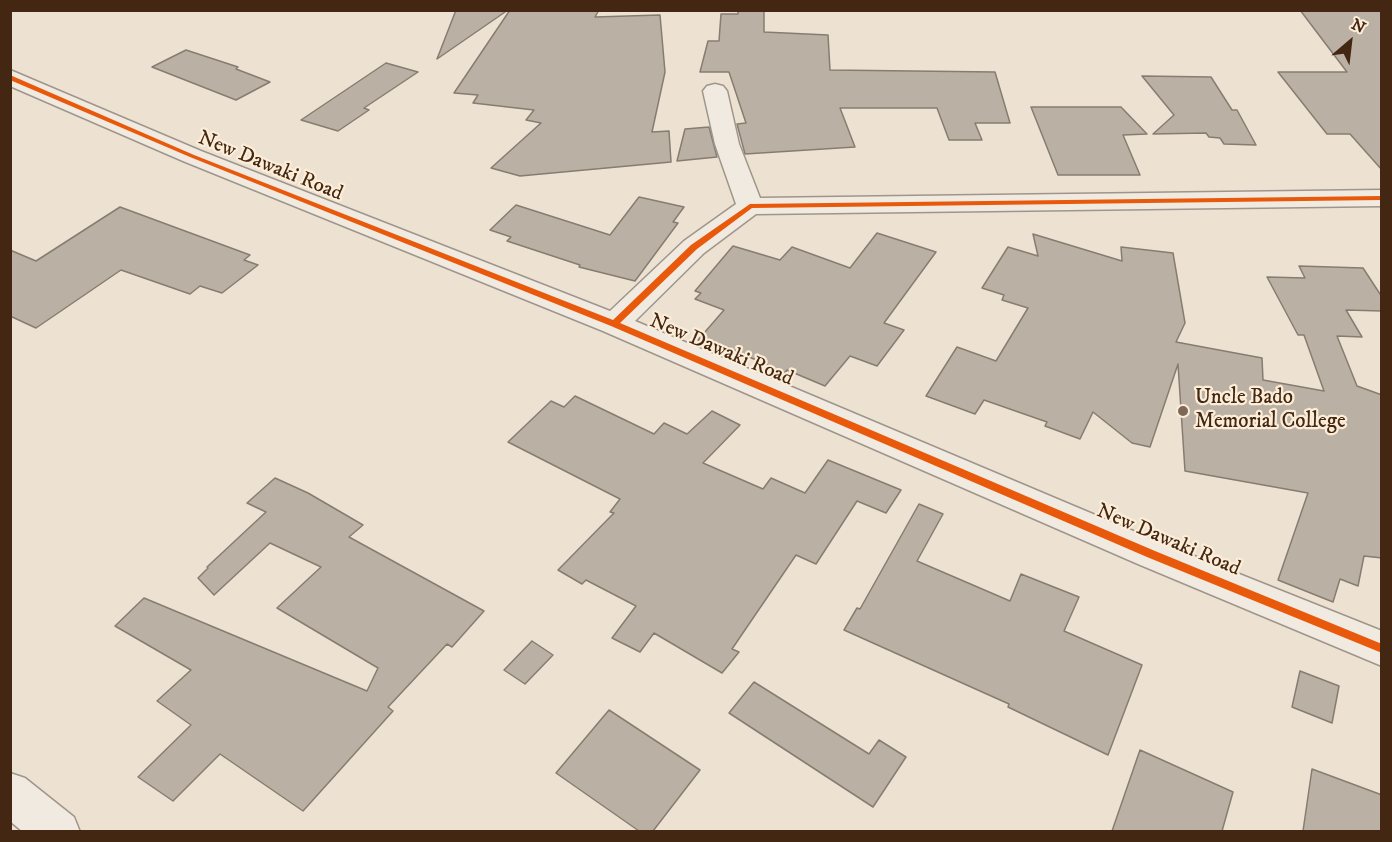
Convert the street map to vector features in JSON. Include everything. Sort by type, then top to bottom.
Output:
[{"type":"street","name":"New Dawaki Road","points":[[10,77],[192,156],[614,324],[1151,554],[1382,649]]},
{"type":"street","points":[[715,92],[727,144],[750,206]]},
{"type":"street","points":[[614,324],[694,247],[750,206],[1382,198]]},
{"type":"street","points":[[10,793],[58,831]]},
{"type":"building","points":[[456,10],[508,10],[437,59]]},
{"type":"building","points":[[510,10],[599,10],[595,17],[660,15],[665,72],[652,132],[669,131],[671,162],[520,176],[491,168],[541,123],[526,120],[534,110],[473,103],[478,95],[454,93]]},
{"type":"building","points":[[738,10],[764,10],[764,32],[828,35],[830,70],[995,72],[1010,123],[975,123],[982,140],[949,140],[937,108],[840,108],[855,147],[745,154],[737,124],[746,123],[729,72],[700,72],[708,41],[719,41],[721,14],[738,14]]},
{"type":"building","points":[[1300,10],[1382,10],[1382,170],[1350,134],[1327,134],[1278,72],[1347,72]]},
{"type":"building","points":[[186,50],[238,67],[236,69],[270,82],[236,100],[152,67]]},
{"type":"building","points":[[386,63],[418,72],[364,108],[369,110],[338,131],[301,120]]},
{"type":"building","points":[[1142,76],[1211,77],[1232,110],[1237,110],[1256,145],[1224,144],[1220,138],[1209,137],[1206,133],[1153,134],[1174,115]]},
{"type":"building","points":[[1031,107],[1121,107],[1147,134],[1123,135],[1140,175],[1058,175]]},
{"type":"building","points":[[709,127],[717,157],[677,161],[685,129]]},
{"type":"building","points":[[639,197],[684,207],[673,222],[678,223],[635,281],[579,267],[580,265],[507,241],[511,237],[490,230],[516,205],[610,235]]},
{"type":"building","points":[[120,207],[250,255],[244,260],[258,265],[222,293],[200,286],[190,294],[121,270],[36,328],[10,316],[10,250],[36,261]]},
{"type":"building","points":[[877,233],[936,252],[884,323],[904,330],[877,366],[850,356],[825,386],[787,370],[785,373],[727,347],[725,350],[698,340],[724,310],[695,299],[701,293],[695,291],[733,246],[780,260],[792,247],[850,268]]},
{"type":"building","points":[[1033,234],[1122,261],[1121,247],[1173,253],[1185,323],[1176,342],[1262,358],[1263,380],[1324,391],[1304,335],[1298,335],[1267,277],[1305,278],[1299,266],[1363,268],[1382,297],[1382,311],[1346,310],[1362,337],[1337,336],[1357,386],[1382,395],[1382,558],[1364,556],[1358,586],[1340,579],[1333,602],[1278,580],[1308,493],[1185,471],[1178,364],[1150,447],[1132,443],[1093,412],[1080,439],[1045,426],[1047,422],[984,400],[975,414],[926,396],[957,347],[996,361],[1028,308],[1002,300],[1004,295],[982,288],[1008,247],[1038,256]]},
{"type":"building","points":[[575,396],[654,434],[664,423],[687,434],[712,411],[740,425],[703,463],[763,489],[771,478],[805,493],[828,460],[901,490],[886,513],[857,501],[816,564],[796,555],[732,649],[739,652],[722,673],[654,633],[640,652],[612,638],[636,606],[586,580],[582,584],[558,570],[614,513],[610,512],[620,499],[508,442],[551,401],[564,407]]},
{"type":"building","points":[[275,478],[308,493],[363,525],[349,537],[484,611],[452,647],[447,644],[388,707],[393,711],[303,811],[220,754],[173,801],[138,777],[191,725],[157,701],[191,670],[115,626],[144,598],[367,691],[378,668],[277,608],[321,567],[270,543],[214,595],[198,578],[266,512],[247,503]]},
{"type":"building","points":[[919,504],[943,514],[917,561],[1010,601],[1021,574],[1079,597],[1064,631],[1142,665],[1108,755],[1008,707],[1009,704],[844,630],[857,608],[860,609]]},
{"type":"building","points":[[532,641],[553,655],[525,684],[504,670]]},
{"type":"building","points":[[1300,671],[1339,686],[1332,723],[1292,707]]},
{"type":"building","points":[[754,682],[869,754],[879,740],[906,757],[873,807],[729,713]]},
{"type":"building","points":[[609,710],[700,770],[653,831],[639,831],[556,773]]},
{"type":"building","points":[[1140,750],[1233,792],[1222,831],[1112,831]]},
{"type":"building","points":[[1312,769],[1382,795],[1382,831],[1303,831]]},
{"type":"cycle path","points":[[10,77],[192,156],[614,324],[1151,554],[1382,649]]},
{"type":"cycle path","points":[[614,324],[694,247],[750,206],[1382,198]]},
{"type":"place","name":"Uncle Bado Memorial College","points":[[1183,411]]}]
